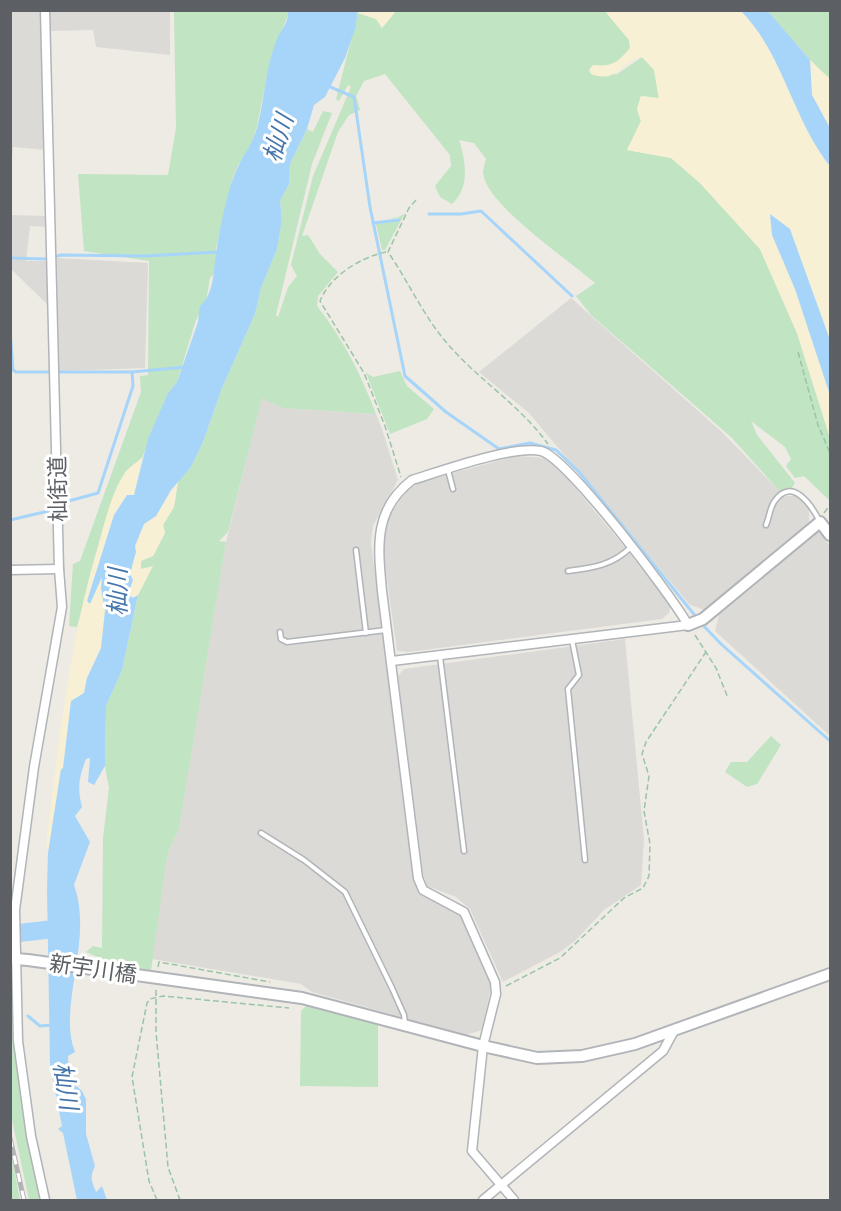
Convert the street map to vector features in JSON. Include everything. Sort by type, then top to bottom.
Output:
[{"type":"street","name":"杣街道","points":[[45,10],[59,569],[62,607],[34,767],[15,910],[13,959],[18,1041],[31,1136],[45,1200]]},
{"type":"street","points":[[514,1200],[472,1151],[483,1046],[496,994],[490,969],[464,912],[423,890],[418,878],[378,537],[391,504],[412,480],[510,452],[532,450],[551,454],[581,484],[674,600],[696,622]]},
{"type":"street","points":[[392,661],[696,622],[820,522],[831,535]]},
{"type":"street","points":[[10,570],[59,569]]},
{"type":"street","name":"新宇川橋","points":[[13,959],[293,997],[537,1058],[582,1056],[635,1044],[831,974]]},
{"type":"street","points":[[483,1200],[663,1051],[675,1029]]},
{"type":"lane","points":[[448,469],[453,489]]},
{"type":"lane","points":[[766,525],[774,502],[794,492],[802,495],[810,504],[820,522]]},
{"type":"lane","points":[[568,571],[600,567],[620,558],[632,547]]},
{"type":"lane","points":[[356,550],[366,633]]},
{"type":"lane","points":[[280,632],[281,639],[287,642],[388,630]]},
{"type":"lane","points":[[572,639],[579,675],[568,689],[585,860]]},
{"type":"lane","points":[[439,655],[464,851]]},
{"type":"lane","points":[[261,833],[304,860],[345,892],[396,997],[404,1015],[405,1024]]},
{"type":"path","points":[[388,252],[409,208],[416,200]]},
{"type":"path","points":[[388,252],[377,254],[345,271],[331,284],[320,300],[364,373],[405,486]]},
{"type":"path","points":[[388,252],[445,341],[547,442]]},
{"type":"path","points":[[798,352],[818,425],[831,453]]},
{"type":"path","points":[[699,642],[724,684],[728,698]]},
{"type":"path","points":[[496,994],[512,981],[560,958],[616,905],[643,888],[649,876],[650,844],[644,811],[649,776],[642,754],[646,742],[706,652]]},
{"type":"path","points":[[157,1200],[150,1181],[132,1077],[143,1011],[147,1003],[155,997],[168,1167],[180,1200]]},
{"type":"shaded area","points":[[11,11],[41,11],[46,150],[13,147],[11,172]]},
{"type":"shaded area","points":[[48,11],[170,11],[170,55],[96,47],[93,30],[49,31]]},
{"type":"shaded area","points":[[11,215],[47,216],[48,227],[30,226],[26,261],[48,261],[49,306],[11,269]]},
{"type":"shaded area","points":[[57,258],[148,263],[145,368],[59,371]]},
{"type":"shaded area","points":[[571,298],[722,432],[784,496],[797,496],[809,507],[809,522],[705,610],[690,605],[529,413],[479,372]]},
{"type":"shaded area","points":[[262,397],[283,408],[376,414],[382,429],[398,480],[373,526],[371,543],[415,884],[420,893],[462,915],[492,982],[482,1030],[466,1035],[312,992],[301,984],[152,959],[166,863],[170,847],[179,828],[226,542]]},
{"type":"shaded area","points":[[517,456],[547,458],[556,465],[671,602],[669,613],[662,619],[409,652],[397,651],[382,544],[385,523],[406,491],[422,481]]},
{"type":"shaded area","points":[[819,532],[830,546],[830,736],[715,631],[719,615]]},
{"type":"shaded area","points":[[625,639],[644,840],[641,885],[604,910],[575,941],[560,952],[503,982],[470,909],[456,897],[427,886],[423,874],[398,676],[404,669]]},
{"type":"green space","points":[[174,11],[288,11],[288,15],[271,58],[250,149],[238,165],[233,177],[216,248],[216,272],[210,278],[206,301],[196,320],[177,382],[168,393],[142,458],[125,472],[109,511],[77,627],[69,626],[73,564],[80,561],[141,392],[140,376],[148,375],[149,261],[84,251],[78,174],[168,175],[176,128]]},
{"type":"green space","points":[[396,11],[605,11],[629,40],[630,48],[617,64],[607,67],[616,75],[642,57],[654,70],[659,99],[641,96],[637,109],[641,121],[627,150],[671,158],[700,183],[760,249],[797,333],[830,438],[830,501],[804,476],[795,478],[786,466],[791,459],[785,447],[751,421],[757,435],[795,483],[790,491],[782,494],[732,438],[591,315],[576,296],[595,283],[531,232],[498,201],[483,173],[486,159],[474,143],[459,140],[465,174],[458,198],[452,204],[440,197],[435,186],[451,166],[450,155],[385,74],[364,81],[356,96],[360,110],[349,115],[338,132],[302,236],[308,235],[320,254],[338,272],[318,296],[317,306],[351,357],[376,414],[283,408],[262,398],[228,532],[219,541],[226,542],[179,829],[170,847],[166,863],[151,971],[101,963],[102,959],[86,952],[93,946],[102,948],[103,838],[109,788],[105,766],[106,706],[122,670],[138,595],[152,567],[141,569],[141,560],[153,556],[165,533],[163,525],[174,507],[178,481],[191,467],[203,442],[222,388],[255,314],[261,288],[277,249],[282,220],[280,201],[289,184],[290,164],[307,129],[313,132],[323,111],[332,113],[312,164],[276,315],[278,317],[288,287],[297,276],[291,265],[313,176],[351,87],[348,85],[339,101],[336,99],[358,13],[376,19],[382,28]]},
{"type":"green space","points":[[768,11],[827,11],[830,14],[830,79],[810,60]]},
{"type":"green space","points":[[405,213],[385,250],[382,250],[376,224],[399,221],[400,218],[386,219],[399,217]]},
{"type":"green space","points":[[400,371],[407,386],[434,409],[427,419],[390,434],[366,373],[373,377]]},
{"type":"green space","points":[[771,736],[781,745],[757,784],[747,787],[725,772],[731,762],[747,762]]},
{"type":"green space","points":[[10,1004],[26,1135],[40,1200],[29,1200],[11,1115]]},
{"type":"green space","points":[[307,1005],[378,1023],[378,1087],[300,1086],[301,1011]]},
{"type":"green space","points":[[11,1153],[20,1200],[12,1200]]},
{"type":"sand","points":[[358,10],[396,11],[382,28],[376,19],[358,13]]},
{"type":"sand","points":[[605,11],[741,11],[756,28],[768,47],[806,128],[830,166],[830,340],[790,229],[772,235],[795,289],[830,395],[830,438],[797,333],[760,249],[700,183],[671,158],[627,150],[641,121],[637,109],[641,96],[659,98],[654,70],[642,57],[607,76],[591,74],[589,70],[593,65],[614,63],[630,48],[629,40]]},
{"type":"sand","points":[[810,60],[830,79],[830,128],[812,95]]},
{"type":"sand","points":[[142,458],[134,495],[127,495],[114,515],[87,601],[103,574],[101,588],[105,611],[101,648],[87,678],[84,693],[71,702],[63,769],[61,769],[48,853],[46,844],[66,694],[79,619],[112,499],[127,471]]},
{"type":"sand","points":[[178,481],[174,507],[163,525],[165,533],[153,556],[141,561],[141,569],[153,566],[138,595],[133,598],[128,594],[133,580],[130,574],[135,546],[144,524],[156,516]]},
{"type":"water","name":"杣川","points":[[288,11],[358,11],[355,29],[345,58],[325,97],[314,105],[307,129],[290,164],[289,184],[280,201],[282,220],[277,249],[261,288],[255,314],[222,388],[203,442],[191,467],[171,490],[156,516],[144,524],[135,546],[136,552],[130,574],[133,580],[128,594],[133,598],[138,595],[122,670],[106,706],[105,766],[94,785],[88,782],[90,758],[86,759],[80,777],[82,807],[75,816],[90,842],[74,885],[79,906],[80,928],[70,1014],[75,1052],[68,1056],[69,1080],[82,1091],[86,1099],[86,1134],[95,1166],[92,1181],[96,1192],[102,1186],[107,1200],[77,1200],[63,1133],[58,1129],[62,1126],[50,1065],[47,888],[48,853],[63,768],[71,701],[84,693],[87,678],[101,648],[105,611],[101,588],[102,577],[90,604],[87,601],[114,515],[127,495],[134,495],[148,439],[168,393],[177,382],[198,322],[200,306],[209,294],[229,192],[257,128],[270,61]]},
{"type":"water","points":[[741,11],[768,11],[810,60],[812,95],[830,128],[830,166],[806,128],[768,47],[756,28]]},
{"type":"water","points":[[770,214],[790,229],[830,340],[830,395],[795,289],[772,235]]},
{"type":"waterway","points":[[328,86],[354,97],[370,207],[405,376],[446,412],[499,449],[530,443],[556,450],[579,472],[697,618]]},
{"type":"waterway","points":[[429,214],[461,214],[481,211],[572,296]]},
{"type":"waterway","points":[[373,223],[399,220]]},
{"type":"waterway","points":[[10,258],[46,259],[61,255],[146,256],[218,252]]},
{"type":"waterway","points":[[10,330],[13,370],[16,372],[132,372],[186,367]]},
{"type":"waterway","points":[[10,520],[53,510],[65,502],[98,493],[133,386],[132,372]]},
{"type":"waterway","points":[[701,623],[720,643],[830,741]]},
{"type":"waterway","points":[[10,934],[54,929]]},
{"type":"waterway","points":[[28,1016],[40,1026],[53,1025]]},
{"type":"railway","points":[[10,1138],[24,1200]]}]
